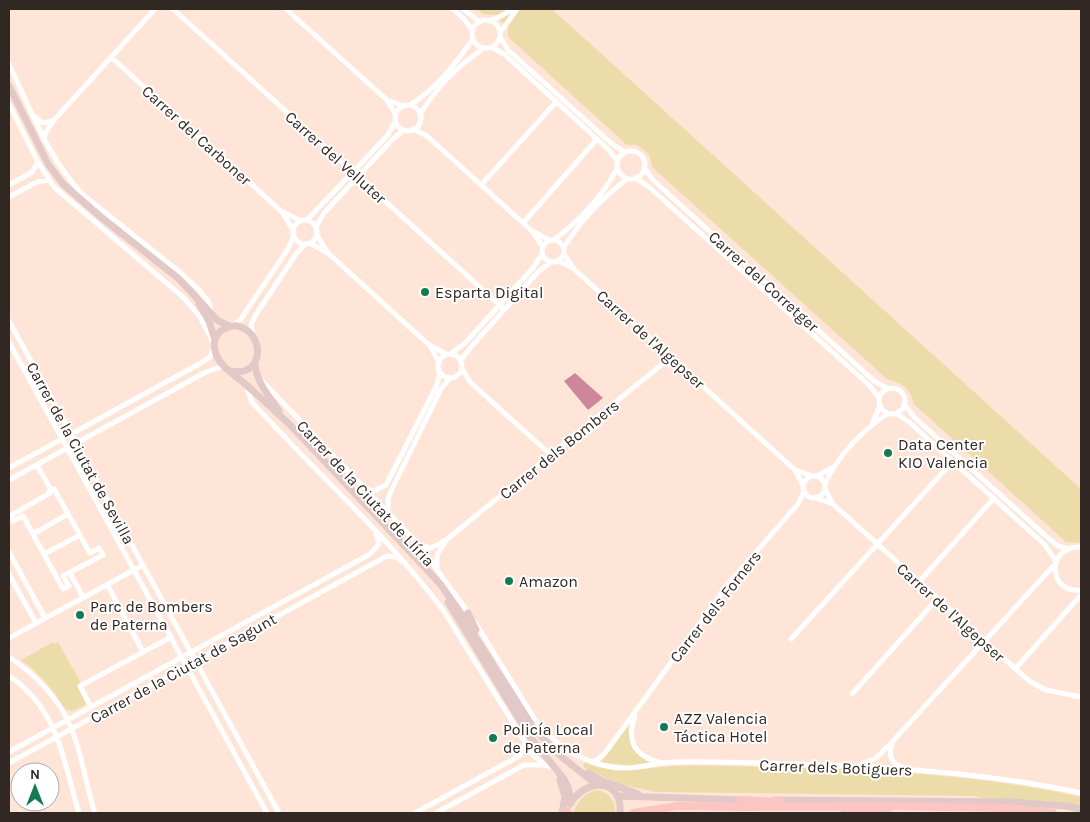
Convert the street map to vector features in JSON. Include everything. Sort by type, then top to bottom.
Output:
[{"type":"main road","points":[[742,804],[888,813]]},
{"type":"main road","points":[[633,813],[677,806],[742,804],[1006,808],[1053,813]]},
{"type":"street","points":[[44,140],[46,132],[54,120],[155,9]]},
{"type":"street","name":"Carrer del Velluter","points":[[173,9],[502,307]]},
{"type":"street","points":[[286,9],[387,100],[395,114],[397,126],[404,130]]},
{"type":"street","points":[[395,114],[400,108],[423,97],[462,55],[473,39],[473,31],[453,9]]},
{"type":"street","points":[[463,9],[480,22],[489,21],[513,9]]},
{"type":"street","points":[[492,47],[517,9]]},
{"type":"street","points":[[489,21],[497,25],[508,50],[613,145],[625,152],[633,151],[640,154],[644,160],[644,168],[641,174],[635,178],[627,179],[612,190],[564,247]]},
{"type":"street","points":[[473,31],[480,22]]},
{"type":"street","points":[[473,39],[484,48]]},
{"type":"street","points":[[427,136],[420,122],[420,115],[428,101],[467,60],[484,48],[492,47],[504,54],[609,150],[617,161],[617,169],[607,186],[569,229],[543,247]]},
{"type":"street","name":"Carrer del Carboner","points":[[111,57],[282,212],[293,232]]},
{"type":"street","points":[[9,64],[56,162],[82,194],[193,284],[208,301],[212,315]]},
{"type":"street","name":"Carrer de la Ciutat de Llíria","points":[[9,86],[48,164],[63,184],[188,287],[216,320],[231,326],[240,327],[246,330],[253,338],[257,348],[256,375],[290,425]]},
{"type":"street","points":[[387,100],[416,109],[420,115]]},
{"type":"street","points":[[481,185],[556,102]]},
{"type":"street","name":"Carrer de la Ciutat de Llíria","points":[[9,104],[49,180],[67,199],[184,298],[200,317],[214,344]]},
{"type":"street","points":[[33,114],[40,122],[46,123],[54,120]]},
{"type":"street","points":[[9,468],[210,357],[218,333],[241,320],[288,249],[297,223],[304,220],[353,172],[387,136],[396,122]]},
{"type":"street","points":[[413,129],[420,122]]},
{"type":"street","points":[[316,227],[324,213],[392,140],[404,130],[413,129],[427,136],[533,232],[543,247],[542,254],[461,360],[462,368],[470,382],[551,455]]},
{"type":"street","points":[[523,223],[597,139]]},
{"type":"street","points":[[617,161],[625,152]]},
{"type":"street","points":[[9,185],[32,172],[38,162]]},
{"type":"street","name":"Carrer del Corretger","points":[[644,168],[653,180],[874,381],[888,389]]},
{"type":"street","points":[[617,169],[627,179]]},
{"type":"street","name":"Carrer del Corretger","points":[[635,178],[648,186],[870,386],[879,398]]},
{"type":"street","points":[[9,197],[37,182],[49,180]]},
{"type":"street","name":"Carrer del Carboner","points":[[282,212],[304,220]]},
{"type":"street","points":[[304,220],[311,221],[316,227],[317,235],[329,254],[429,345],[438,361],[438,369],[442,375],[470,382]]},
{"type":"street","points":[[293,232],[298,242],[308,244],[329,254]]},
{"type":"street","points":[[533,232],[561,242],[564,247],[564,254],[574,269]]},
{"type":"street","points":[[253,338],[251,325],[255,316],[296,254],[316,238],[317,235]]},
{"type":"street","points":[[542,254],[551,262]]},
{"type":"street","points":[[558,261],[564,254]]},
{"type":"street","points":[[438,361],[466,342],[538,272],[551,262],[558,261],[574,269]]},
{"type":"street","name":"Carrer de l'Algepser","points":[[574,269],[795,470]]},
{"type":"street","name":"Carrer de la Ciutat de Llíria","points":[[188,287],[209,321],[219,360],[290,425],[441,585],[534,730],[562,758],[596,784],[610,788],[617,796]]},
{"type":"street","name":"Carrer de la Ciutat de Sevilla","points":[[9,321],[279,813]]},
{"type":"street","name":"Carrer de la Ciutat de Sevilla","points":[[20,341],[10,344],[267,813]]},
{"type":"street","points":[[429,345],[461,360]]},
{"type":"street","name":"Carrer dels Bombers","points":[[418,545],[431,548],[446,540],[671,357]]},
{"type":"street","points":[[9,480],[204,373],[227,368],[240,373],[248,370],[256,363]]},
{"type":"street","name":"Carrer de la Ciutat de Llíria","points":[[256,363],[260,379],[418,545],[437,568],[476,622],[537,722],[547,734],[568,752],[590,762]]},
{"type":"street","points":[[388,513],[388,499],[392,489],[441,389],[462,368]]},
{"type":"street","points":[[364,489],[374,491],[386,486],[436,387],[440,372]]},
{"type":"street","name":"Carrer de la Ciutat de Llíria","points":[[245,383],[252,402],[412,570],[443,610],[533,755],[545,765],[554,768]]},
{"type":"street","points":[[814,498],[822,495],[832,468],[871,424],[880,406],[879,398],[882,392],[888,389],[896,389],[903,394],[905,399],[905,405],[902,410],[896,414]]},
{"type":"street","points":[[905,405],[914,417],[1058,546],[1068,549],[1081,547]]},
{"type":"street","points":[[880,406],[887,414]]},
{"type":"street","points":[[871,424],[887,414],[896,414],[909,422],[1044,544],[1056,562],[1055,570],[1060,583],[1072,591],[1081,590]]},
{"type":"street","points":[[791,639],[953,461]]},
{"type":"street","points":[[37,465],[51,490],[54,489],[90,553],[99,548],[103,555],[63,576],[69,586],[63,589],[23,516],[13,521],[10,516],[50,493],[49,491],[51,490]]},
{"type":"street","points":[[803,485],[805,480],[832,468]]},
{"type":"street","points":[[795,470],[821,477],[834,504]]},
{"type":"street","points":[[795,470],[803,485],[804,492],[814,498],[834,504]]},
{"type":"street","points":[[386,486],[392,489]]},
{"type":"street","name":"Carrer dels Forners","points":[[590,762],[598,759],[605,753],[729,583],[798,504],[804,492]]},
{"type":"street","name":"Carrer dels Forners","points":[[798,504],[814,498]]},
{"type":"street","points":[[919,582],[994,498]]},
{"type":"street","name":"Carrer de l'Algepser","points":[[834,504],[1029,681],[1046,690],[1081,697]]},
{"type":"street","points":[[33,534],[68,514]]},
{"type":"street","name":"Carrer de la Ciutat de Sagunt","points":[[9,752],[370,554],[379,544],[379,538],[372,527]]},
{"type":"street","points":[[44,554],[80,535]]},
{"type":"street","name":"Carrer dels Bombers","points":[[437,568],[437,555],[446,540]]},
{"type":"street","points":[[848,766],[870,761],[892,742],[1056,562],[1059,556],[1068,549]]},
{"type":"street","points":[[9,552],[45,618]]},
{"type":"street","name":"Carrer de la Ciutat de Sagunt","points":[[9,763],[388,556],[396,556],[412,570]]},
{"type":"street","points":[[352,564],[357,573]]},
{"type":"street","points":[[9,638],[143,565]]},
{"type":"street","name":"Carrer de la Ciutat de Llíria","points":[[426,568],[530,737],[568,787],[571,802]]},
{"type":"street","points":[[70,573],[83,597]]},
{"type":"street","points":[[9,574],[36,623]]},
{"type":"street","points":[[107,584],[143,652]]},
{"type":"street","points":[[1015,669],[1081,595]]},
{"type":"street","points":[[852,694],[938,599]]},
{"type":"street","points":[[468,613],[504,681]]},
{"type":"street","points":[[91,707],[80,686],[171,637]]},
{"type":"street","points":[[9,657],[29,670],[47,689],[68,720],[95,813]]},
{"type":"street","points":[[9,676],[30,694],[53,728],[61,747],[79,813]]},
{"type":"street","name":"Carrer dels Forners","points":[[636,711],[630,729],[633,744],[641,755],[662,764]]},
{"type":"street","points":[[415,813],[515,759],[524,750],[525,742]]},
{"type":"street","points":[[892,742],[889,752],[894,763],[912,769]]},
{"type":"street","points":[[515,759],[518,760],[520,768]]},
{"type":"street","name":"Carrer dels Botiguers","points":[[590,762],[621,769],[702,762],[912,769],[978,776],[1081,793]]},
{"type":"street","points":[[436,813],[520,768],[530,764],[545,765]]},
{"type":"street","points":[[572,765],[603,782],[641,796]]},
{"type":"street","points":[[554,768],[565,797],[565,813]]},
{"type":"street","points":[[565,813],[581,790],[596,784]]},
{"type":"street","points":[[620,813],[617,796],[641,796],[742,804],[1011,802],[1081,809]]},
{"type":"shaded area","points":[[477,9],[552,9],[1081,489],[1081,543],[1066,542],[914,404],[911,394],[905,387],[898,382],[888,380],[652,167],[649,154],[637,145],[627,145],[508,37],[508,28],[495,15],[483,14]]},
{"type":"shaded area","points":[[575,373],[603,398],[588,410],[564,381]]},
{"type":"shaded area","points":[[53,642],[54,644],[58,642],[81,683],[78,687],[86,704],[73,711],[65,709],[46,682],[21,660]]},
{"type":"shaded area","points":[[628,726],[633,748],[650,763],[633,766],[601,762]]},
{"type":"shaded area","points":[[585,762],[597,766],[620,769],[728,766],[817,768],[905,773],[1037,788],[1081,797],[1081,805],[1049,801],[986,799],[974,796],[656,792],[619,784],[583,767]]},
{"type":"shaded area","points":[[597,790],[611,798],[615,813],[573,813],[582,798]]},
{"type":"place","name":"Esparta Digital","points":[[425,292]]},
{"type":"place","name":"Data Center KIO Valencia","points":[[888,453]]},
{"type":"place","name":"Amazon","points":[[509,581]]},
{"type":"place","name":"Parc de Bombers de Paterna","points":[[80,615]]},
{"type":"place","name":"AZZ Valencia Táctica Hotel","points":[[664,727]]},
{"type":"place","name":"Policía Local de Paterna","points":[[493,738]]}]
